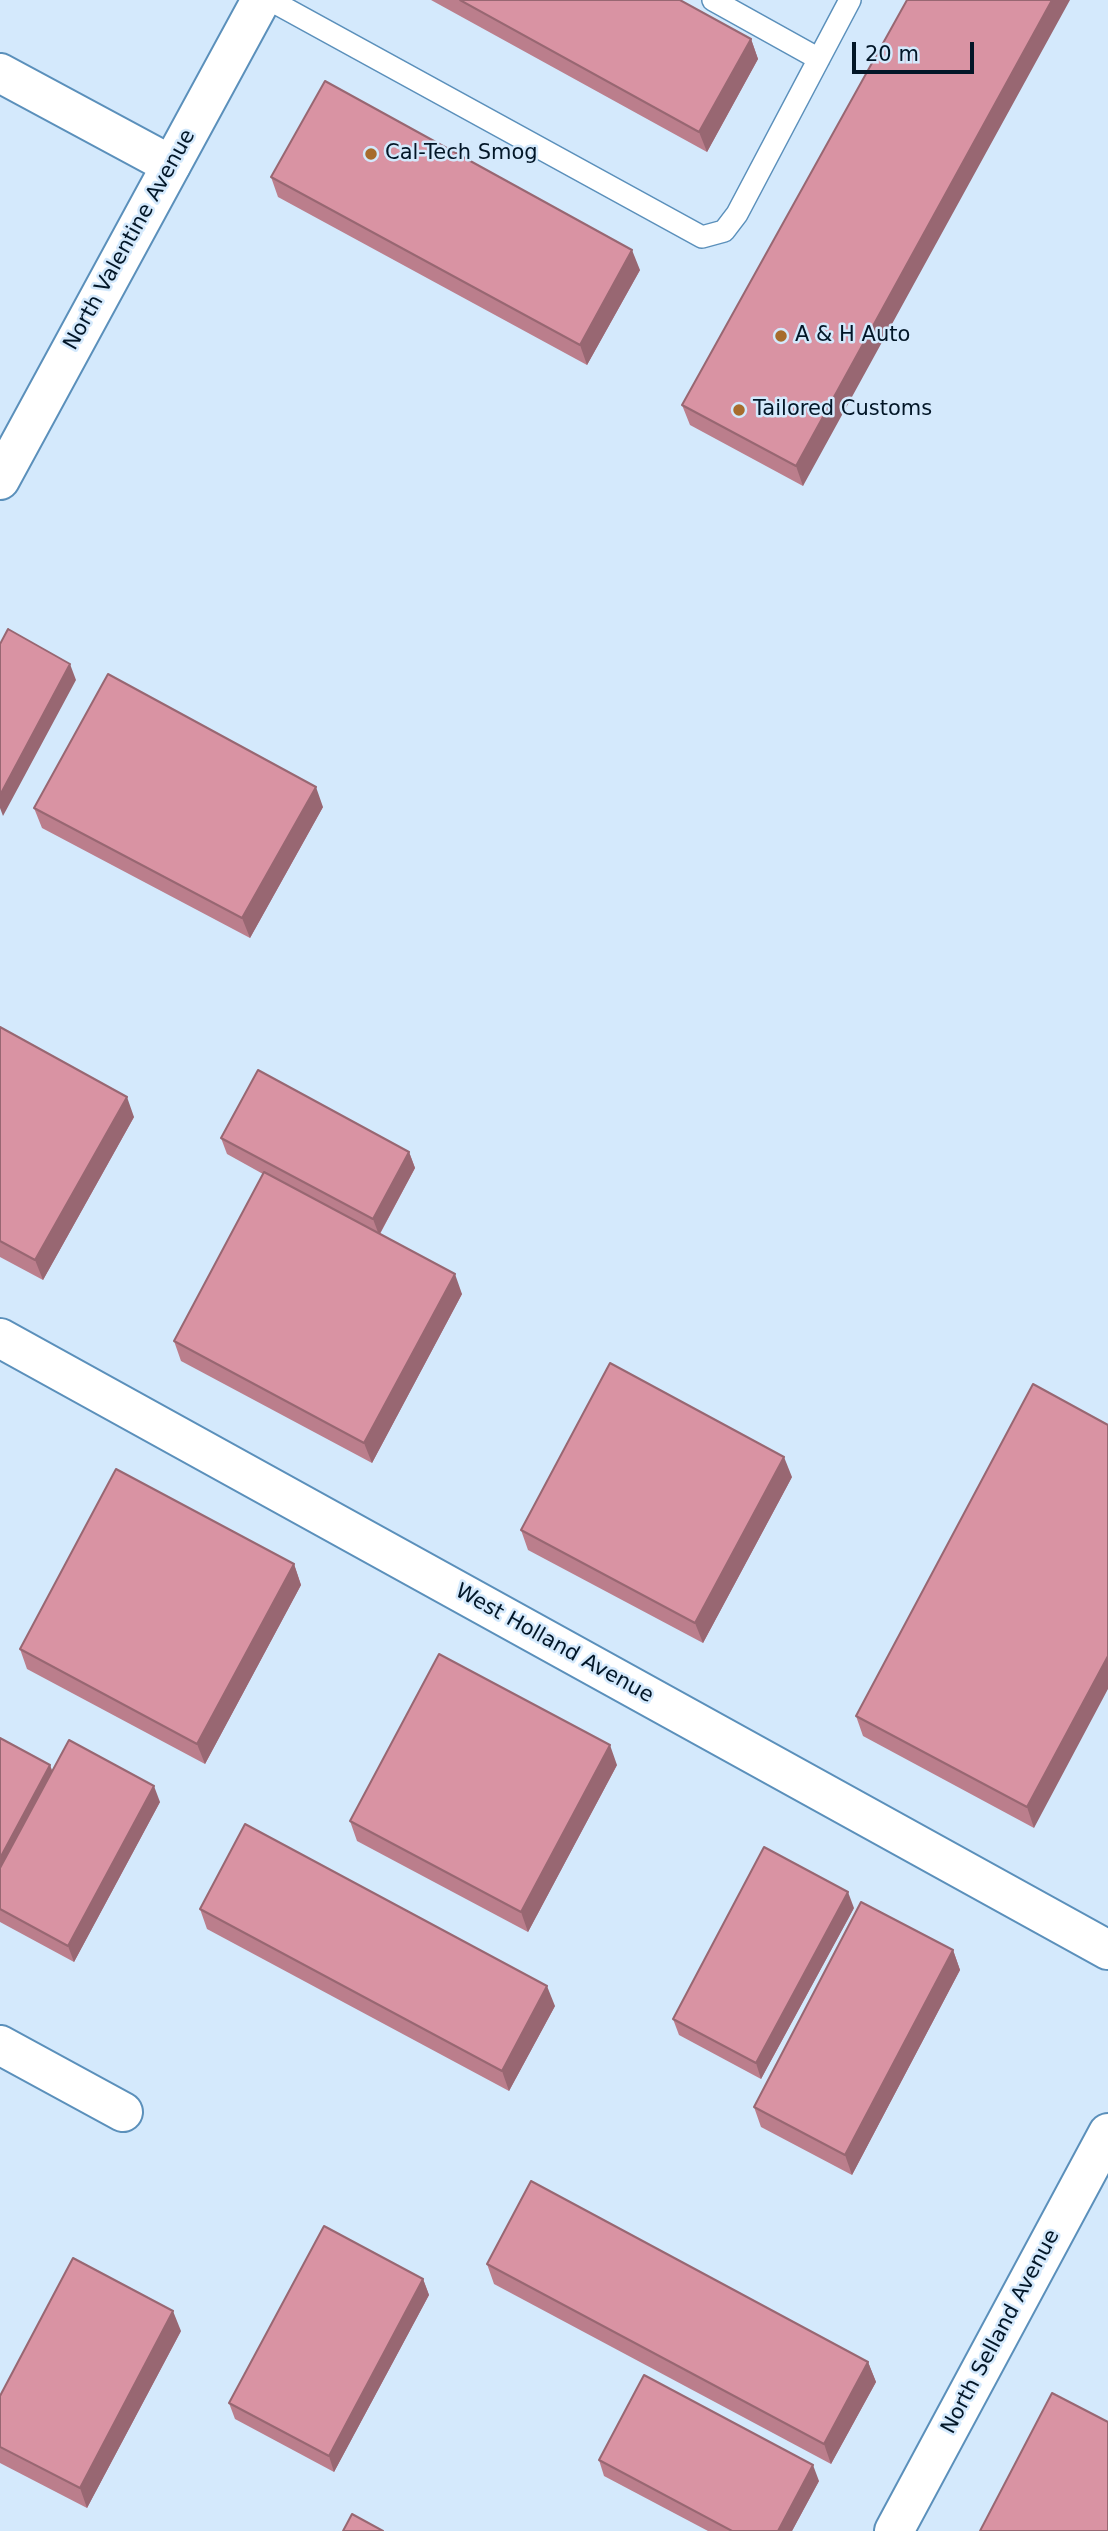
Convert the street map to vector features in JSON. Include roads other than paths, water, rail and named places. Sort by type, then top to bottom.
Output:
[{"type":"street","name":"North Valentine Avenue","points":[[0,480],[261,0]]},
{"type":"street","points":[[0,73],[171,165]]},
{"type":"street","name":"West Holland Avenue","points":[[0,1338],[1108,1950]]},
{"type":"street","points":[[0,2045],[123,2112]]},
{"type":"street","name":"North Selland Avenue","points":[[894,2531],[1108,2133]]},
{"type":"lane","points":[[270,0],[702,237],[724,231],[737,214],[850,0]]},
{"type":"lane","points":[[713,0],[819,59]]},
{"type":"place","name":"Cal-Tech Smog","points":[[371,154]]},
{"type":"place","name":"A & H Auto","points":[[781,336]]},
{"type":"place","name":"Tailored Customs","points":[[739,410]]}]
